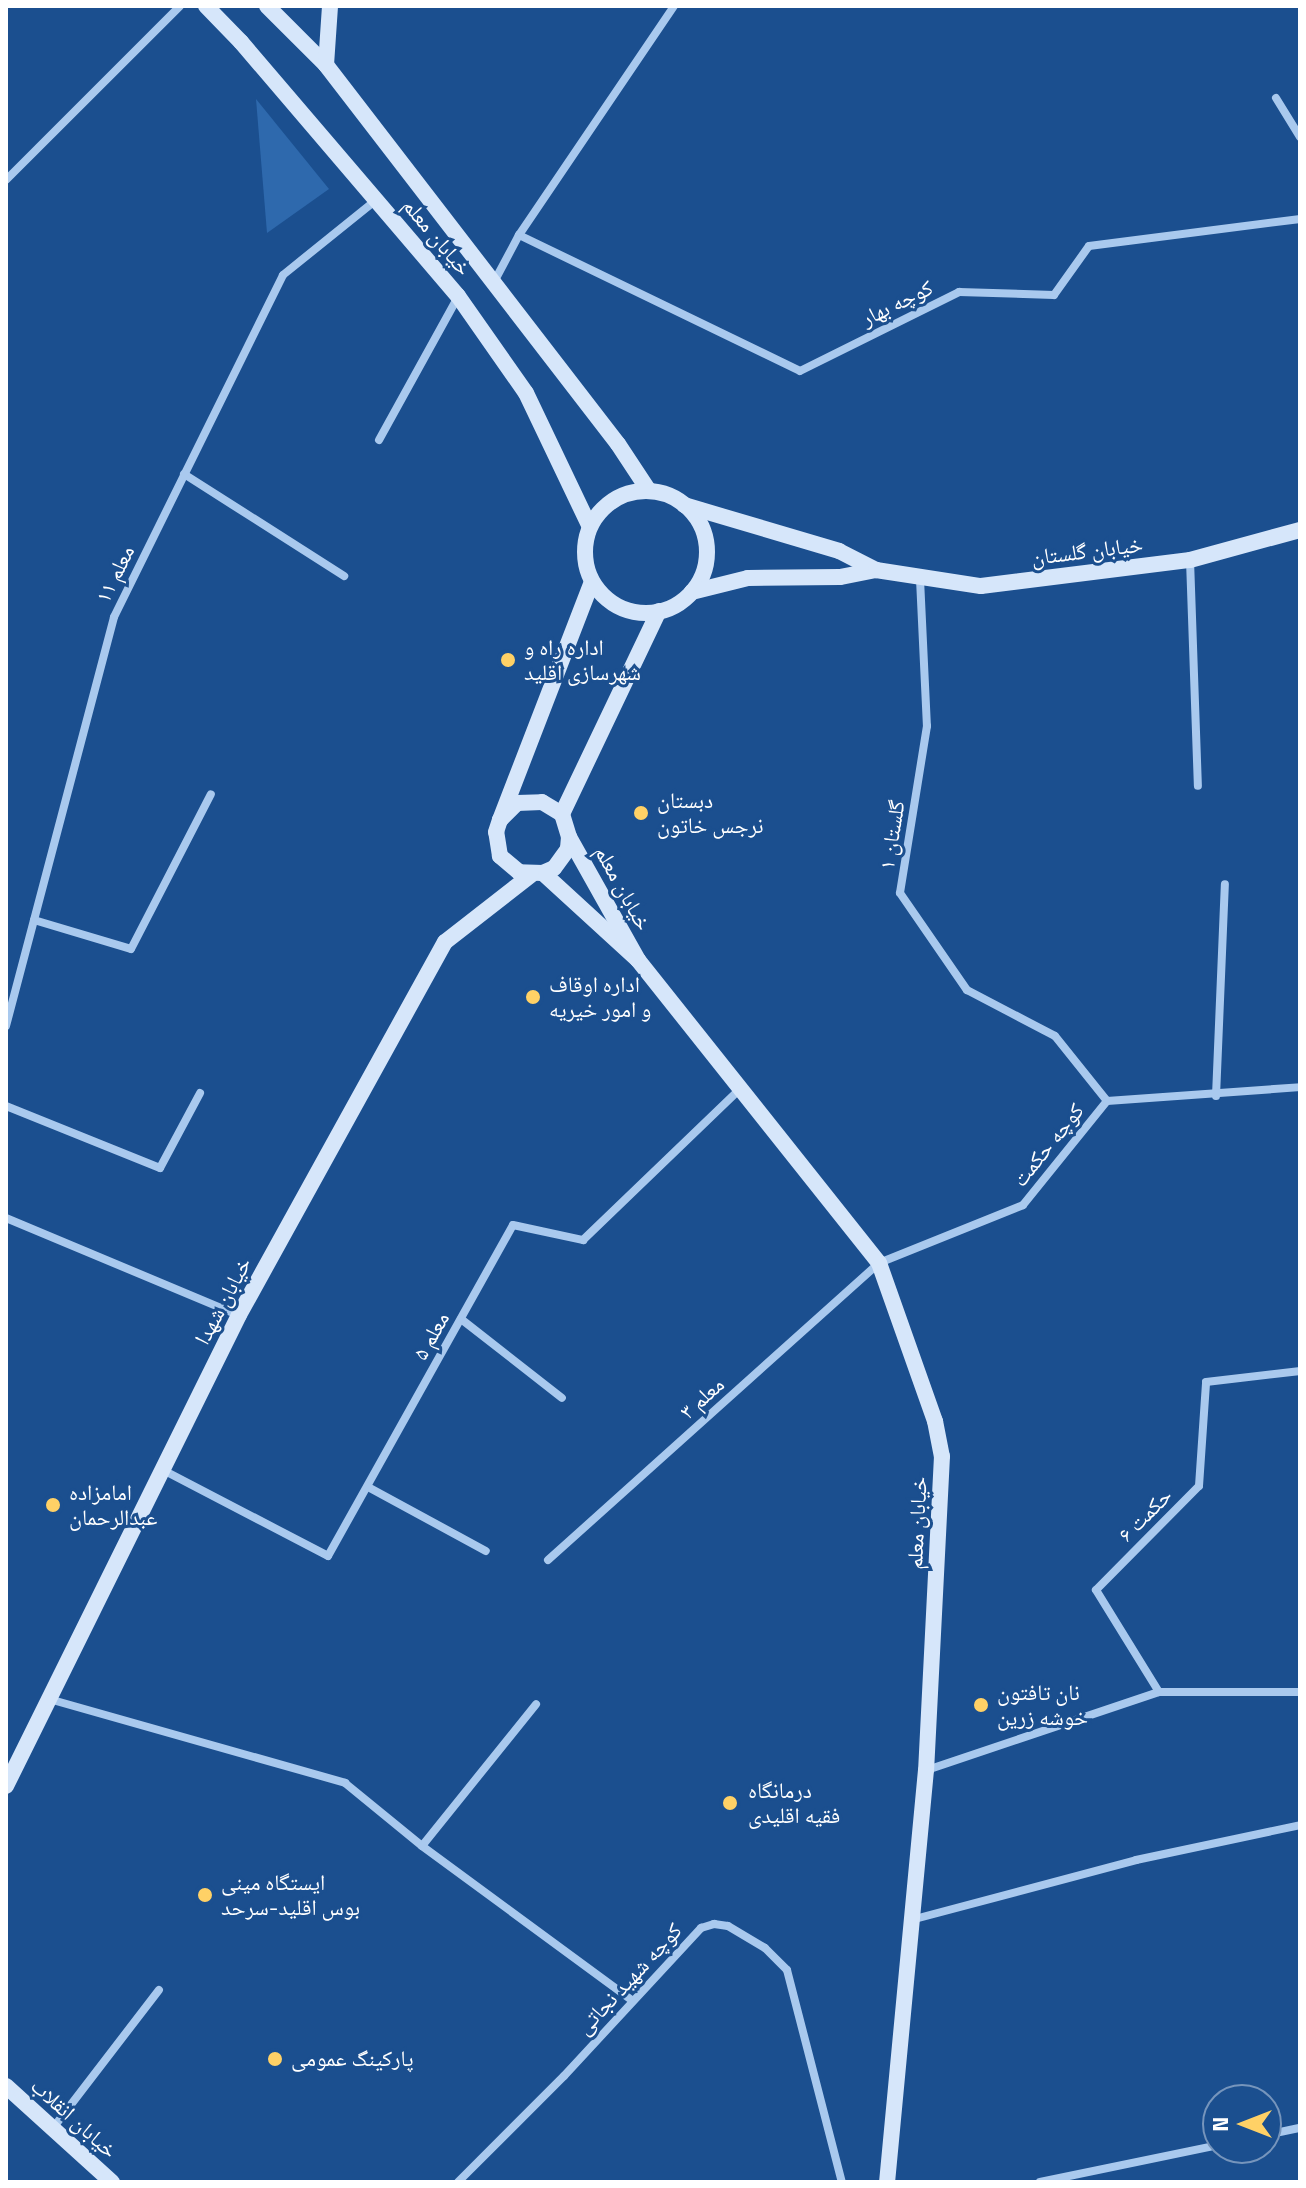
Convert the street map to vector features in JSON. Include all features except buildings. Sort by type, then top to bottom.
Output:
[{"type":"street","points":[[6,180],[180,6]]},
{"type":"street","name":"خیابان معلم","points":[[206,6],[458,296],[526,393],[590,527]]},
{"type":"street","name":"خیابان معلم","points":[[267,6],[326,65],[618,444],[649,491]]},
{"type":"street","points":[[326,65],[330,6]]},
{"type":"street","points":[[494,282],[519,235],[674,6]]},
{"type":"street","points":[[1276,98],[1300,137]]},
{"type":"street","name":"معلم ۱۱","points":[[6,1026],[114,617],[283,275],[377,200]]},
{"type":"street","name":"کوچه بهار","points":[[519,235],[800,371],[959,292],[1054,295],[1089,246],[1300,219]]},
{"type":"street","points":[[379,440],[458,296]]},
{"type":"street","points":[[184,474],[344,576]]},
{"type":"street","points":[[649,491],[668,495],[684,505],[697,519],[705,537],[707,556],[702,575],[692,592],[677,604],[659,611],[628,610],[614,604],[592,582],[585,555],[590,527],[614,499],[631,492],[649,491]]},
{"type":"street","points":[[684,505],[839,551],[876,570]]},
{"type":"street","name":"خیابان گلستان","points":[[876,570],[981,586],[1190,560],[1300,530]]},
{"type":"street","points":[[1190,560],[1198,786]]},
{"type":"street","points":[[692,592],[748,578],[840,577],[876,570]]},
{"type":"street","name":"گلستان ۱","points":[[920,579],[927,726],[900,893],[967,990],[1055,1036],[1107,1101]]},
{"type":"street","points":[[500,820],[507,810],[529,800],[553,806],[562,814],[569,837],[562,859],[537,874],[519,872],[500,856],[496,845],[500,820],[592,582]]},
{"type":"street","points":[[562,814],[659,611]]},
{"type":"street","points":[[34,920],[131,949],[211,794]]},
{"type":"street","name":"خیابان معلم","points":[[569,837],[638,960],[879,1263],[935,1421],[942,1456],[926,1770],[887,2182]]},
{"type":"street","name":"خیابان معلم","points":[[537,874],[638,960]]},
{"type":"street","name":"خیابان شهدا","points":[[6,1786],[239,1315],[445,942],[537,874]]},
{"type":"street","points":[[1216,1096],[1225,884]]},
{"type":"street","name":"معلم ۵","points":[[162,1470],[328,1556],[513,1225],[583,1240],[742,1087]]},
{"type":"street","name":"کوچه حکمت","points":[[879,1263],[1023,1205],[1107,1101],[1216,1096],[1300,1087]]},
{"type":"street","points":[[6,1106],[160,1168],[200,1093]]},
{"type":"street","points":[[6,1218],[239,1315]]},
{"type":"street","name":"معلم ۳","points":[[548,1560],[879,1263]]},
{"type":"street","points":[[461,1319],[562,1398]]},
{"type":"street","name":"حکمت ۶","points":[[1159,1692],[1096,1590],[1199,1486],[1206,1382],[1300,1371]]},
{"type":"street","points":[[368,1487],[486,1551]]},
{"type":"street","points":[[926,1770],[1159,1692],[1300,1692]]},
{"type":"street","points":[[48,1698],[345,1783],[422,1846],[632,2000]]},
{"type":"street","points":[[422,1846],[536,1704]]},
{"type":"street","points":[[910,1921],[1136,1860],[1300,1825]]},
{"type":"street","name":"کوچه شهید نجاتی","points":[[458,2182],[564,2076],[632,2000],[706,1925],[728,1926],[765,1948],[787,1970],[842,2182]]},
{"type":"street","points":[[53,2129],[159,1990]]},
{"type":"street","name":"خیابان انقلاب","points":[[6,2086],[112,2182]]},
{"type":"street","points":[[1040,2182],[1202,2148]]},
{"type":"shaded area","points":[[256,99],[329,189],[267,233]]},
{"type":"place","name":"اداره راه و شهرسازی اقلید","points":[[508,660]]},
{"type":"place","name":"دبستان نرجس خاتون","points":[[641,813]]},
{"type":"place","name":"اداره اوقاف و امور خیریه","points":[[533,997]]},
{"type":"place","name":"امامزاده عبدالرحمان","points":[[53,1505]]},
{"type":"place","name":"نان تافتون خوشه زرین","points":[[981,1705]]},
{"type":"place","name":"درمانگاه فقیه اقلیدی","points":[[730,1803]]},
{"type":"place","name":"ایستگاه مینی بوس اقلید-سرحد","points":[[205,1895]]},
{"type":"place","name":"پارکینگ عمومی","points":[[275,2059]]}]
